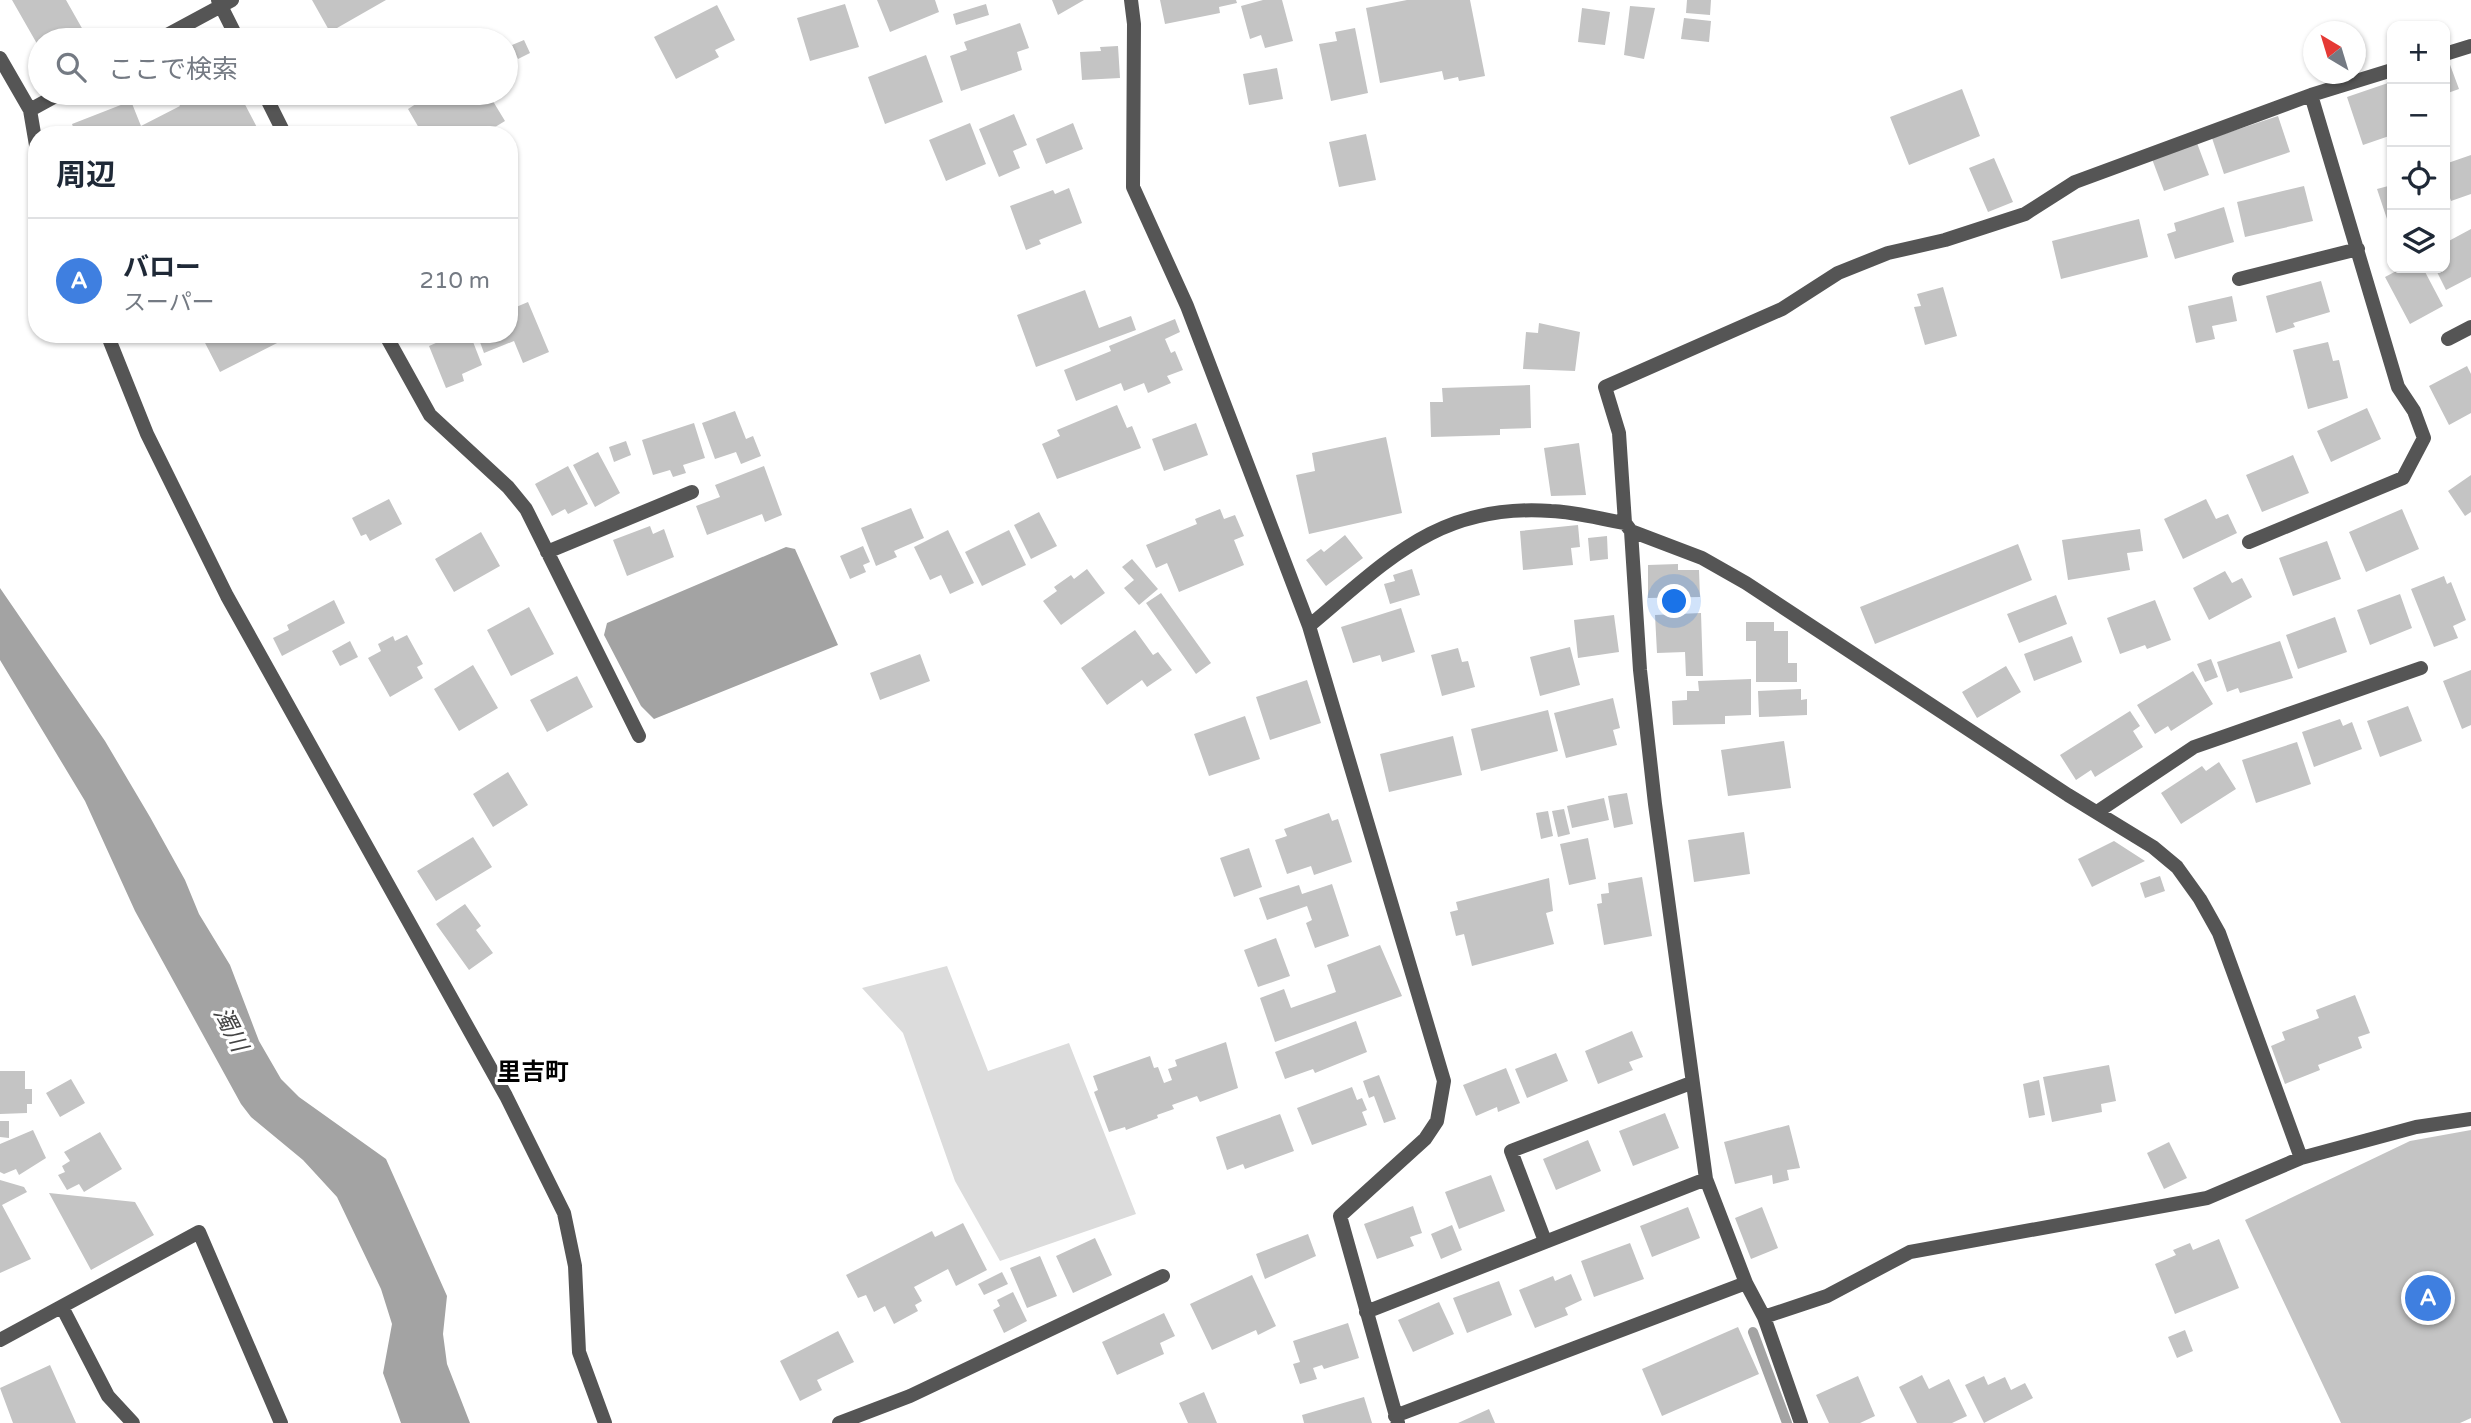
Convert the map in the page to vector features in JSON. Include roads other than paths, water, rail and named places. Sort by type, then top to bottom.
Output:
[{"type":"street","points":[[1131,0],[1134,24],[1133,187],[1187,306],[1309,626],[1444,1081],[1437,1121],[1426,1139],[1340,1216],[1396,1419],[1746,1283]]},
{"type":"street","points":[[179,28],[224,2],[234,28]]},
{"type":"street","points":[[2450,52],[2471,46]]},
{"type":"street","points":[[0,58],[30,110],[33,126]]},
{"type":"street","points":[[1801,1423],[1764,1317],[1746,1283],[1706,1180],[1691,1083],[1640,670],[1619,433],[1605,387],[1782,309],[1838,273],[1888,253],[1945,240],[2025,214],[2075,182],[2311,95],[2387,72]]},
{"type":"street","points":[[2249,542],[2403,478],[2424,438],[2414,411],[2398,387],[2311,95]]},
{"type":"street","points":[[30,110],[39,105]]},
{"type":"street","points":[[270,105],[280,126]]},
{"type":"street","points":[[2239,279],[2358,249]]},
{"type":"street","points":[[2448,339],[2471,327]]},
{"type":"street","points":[[111,343],[147,434],[227,596],[506,1096],[564,1213],[575,1266],[579,1352],[605,1423]]},
{"type":"street","points":[[390,343],[430,415],[508,487],[526,509],[639,736]]},
{"type":"street","points":[[547,552],[692,492]]},
{"type":"street","points":[[1309,626],[1390,557],[1439,527],[1484,514],[1551,510],[1628,527],[1702,558],[1746,583],[2169,860],[2200,899],[2219,933],[2301,1158]]},
{"type":"street","points":[[2097,812],[2194,747],[2421,668]]},
{"type":"street","points":[[1545,1241],[1511,1151],[1691,1083]]},
{"type":"street","points":[[1764,1317],[1827,1296],[1910,1252],[2207,1198],[2301,1158],[2416,1127],[2471,1119]]},
{"type":"street","points":[[1366,1312],[1706,1180]]},
{"type":"street","points":[[0,1340],[199,1232],[281,1423]]},
{"type":"street","points":[[839,1423],[910,1396],[1163,1276]]},
{"type":"street","points":[[62,1307],[108,1395],[133,1423]]},
{"type":"water","points":[[786,547],[795,549],[838,645],[654,719],[641,706],[604,635],[607,623]]},
{"type":"water","name":"濁川","points":[[0,588],[105,741],[150,817],[185,880],[199,914],[230,965],[259,1041],[281,1079],[299,1097],[386,1159],[447,1296],[443,1334],[447,1364],[470,1423],[401,1423],[383,1373],[392,1324],[381,1289],[337,1197],[303,1160],[251,1117],[241,1104],[135,911],[85,801],[0,660]]},
{"type":"waterway","points":[[1753,1332],[1787,1423]]},
{"type":"place","name":"バロー","points":[[2428,1298]]},
{"type":"district","name":"里吉町","points":[[533,1072]]}]
